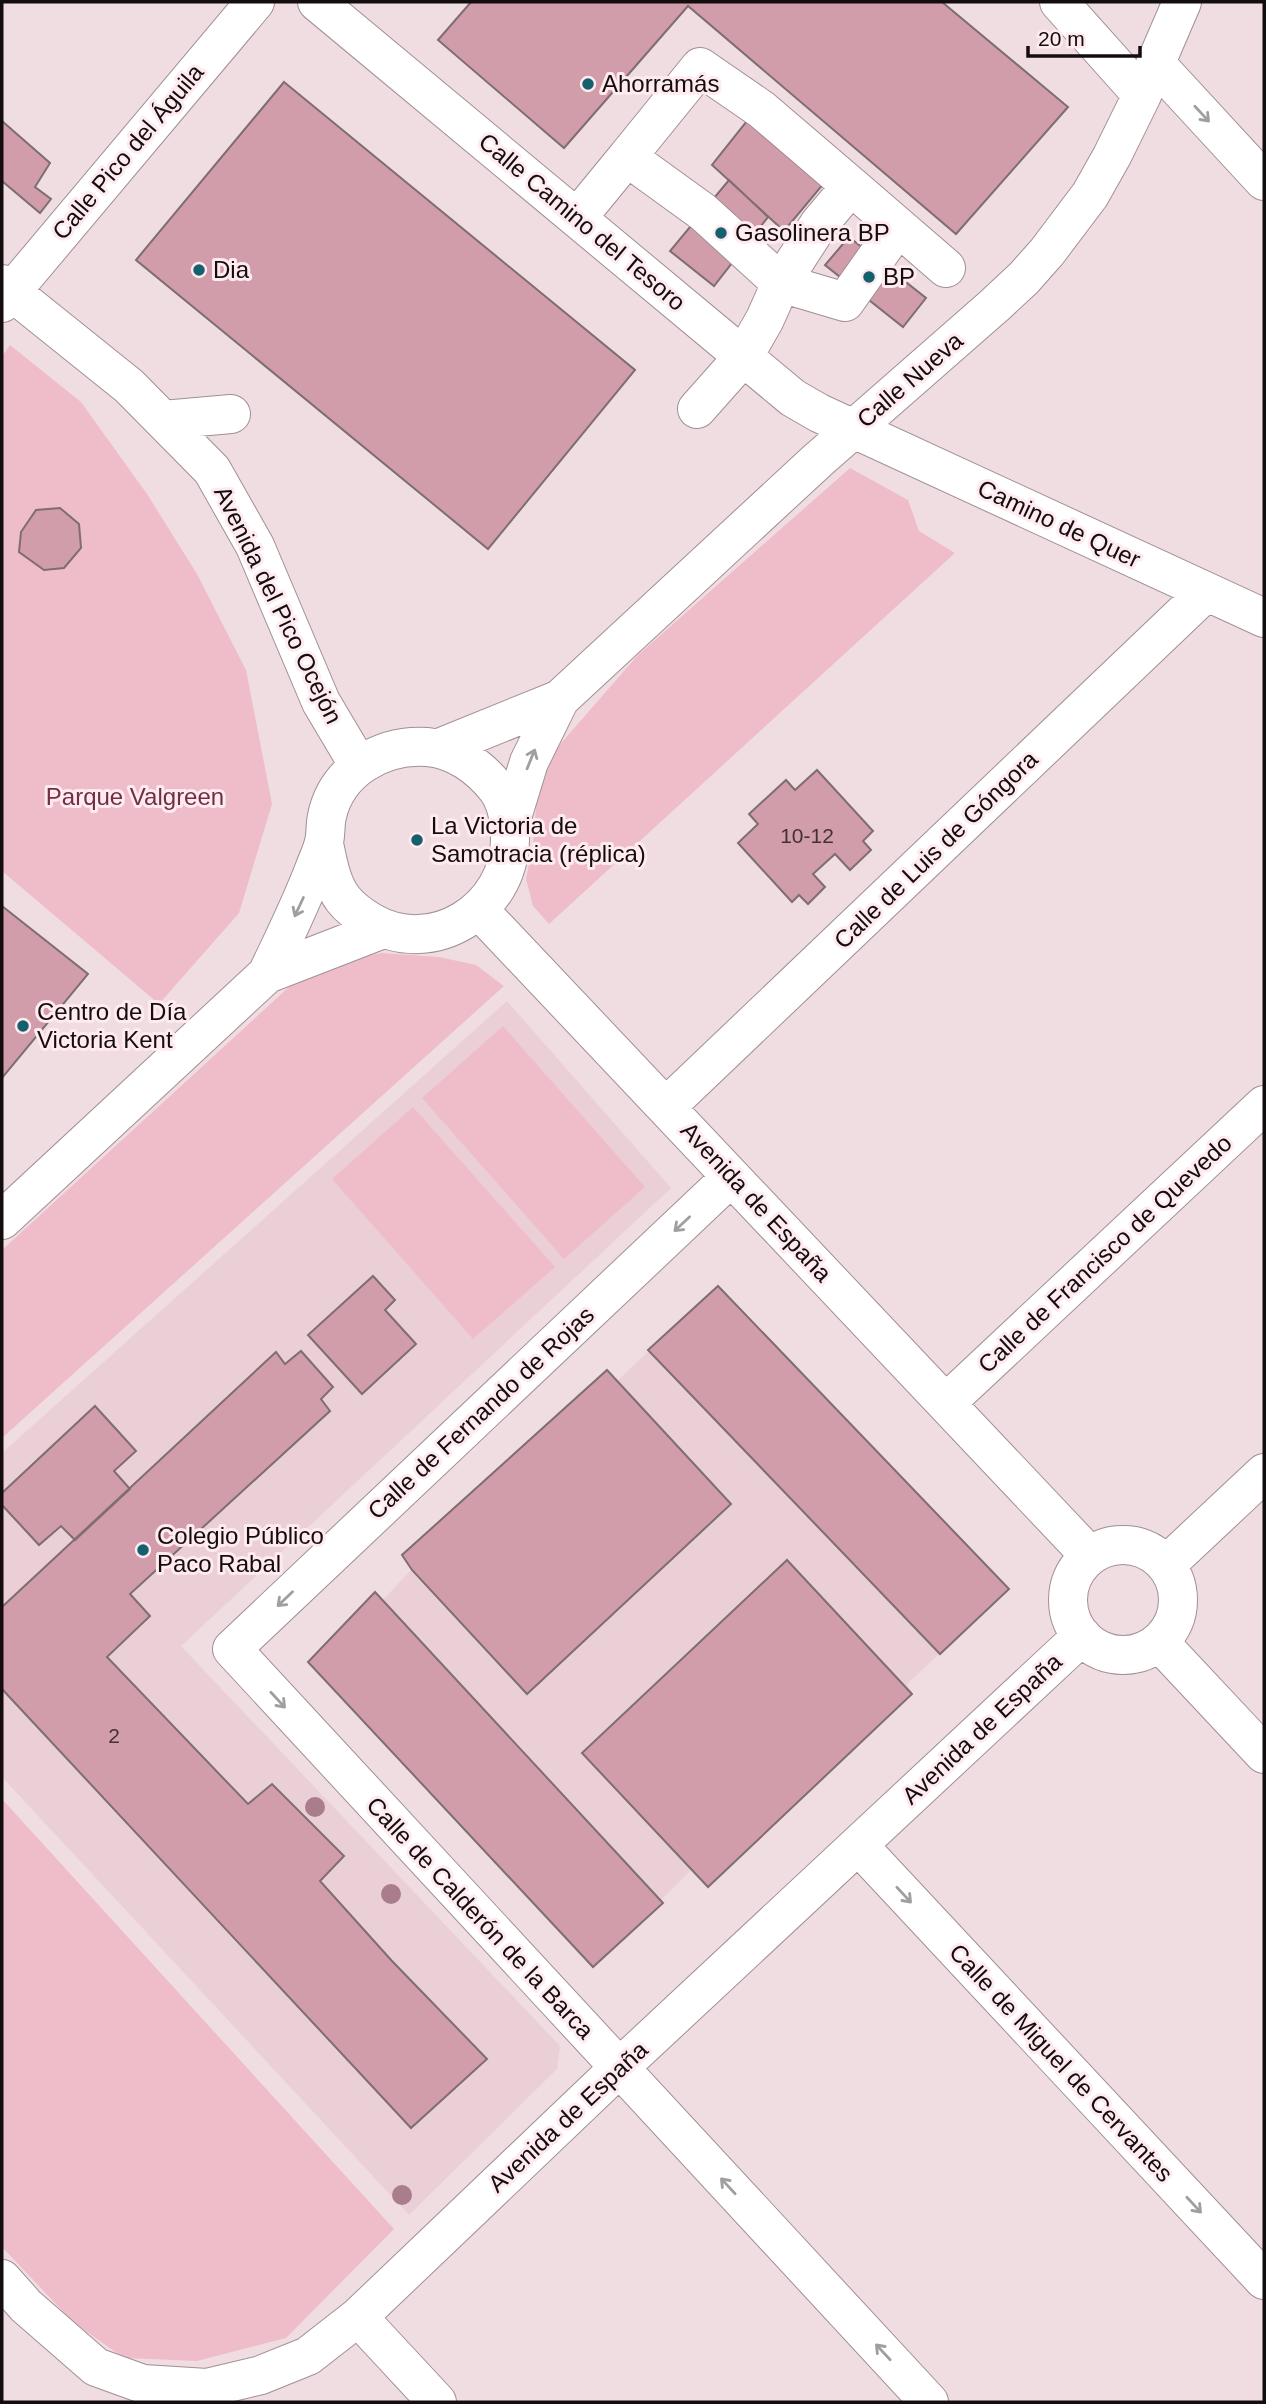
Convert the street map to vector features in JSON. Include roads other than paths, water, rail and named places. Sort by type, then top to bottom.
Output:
[{"type":"street","name":"Calle Pico del Águila","points":[[5,293],[255,2]]},
{"type":"street","name":"Calle Camino del Tesoro","points":[[317,2],[793,398],[855,429]]},
{"type":"street","points":[[1059,2],[1264,181]]},
{"type":"street","name":"Calle Nueva","points":[[510,824],[528,762],[560,699],[817,461],[995,305],[1047,252],[1090,195],[1149,79],[1182,2]]},
{"type":"street","points":[[577,218],[700,67],[761,109],[946,268]]},
{"type":"street","points":[[627,157],[703,212],[781,283],[845,302],[898,227]]},
{"type":"street","points":[[697,409],[744,356],[781,283],[819,224],[850,186]]},
{"type":"street","name":"Avenida del Pico Ocejón","points":[[5,293],[129,386],[212,470],[254,546],[321,702],[359,766]]},
{"type":"street","points":[[163,420],[231,414]]},
{"type":"street","name":"Camino de Quer","points":[[855,429],[1264,618]]},
{"type":"street","name":"Calle de Luis de Góngora","points":[[666,1107],[1206,592]]},
{"type":"street","name":"Calle Nueva","points":[[439,748],[560,699]]},
{"type":"street","points":[[2,1220],[267,974],[303,899],[324,844],[327,814],[339,788],[359,766],[382,753],[407,746],[439,748],[470,762],[487,777],[500,794],[510,824],[510,856],[499,886],[479,910],[453,926],[433,933],[407,935],[383,929],[360,916],[342,898],[330,873],[324,844]]},
{"type":"street","name":"Avenida de España","points":[[479,910],[1090,1556]]},
{"type":"street","points":[[267,974],[383,929]]},
{"type":"street","name":"Calle de Francisco de Quevedo","points":[[946,1403],[1264,1105]]},
{"type":"street","name":"Calle de Fernando de Rojas","points":[[232,1650],[731,1177]]},
{"type":"street","points":[[1166,1565],[1264,1473]]},
{"type":"street","points":[[1122,1545],[1146,1550],[1166,1565],[1174,1580],[1178,1597],[1173,1621],[1159,1642],[1144,1651],[1128,1655],[1111,1654],[1095,1647],[1082,1636],[1072,1621],[1068,1603],[1070,1585],[1077,1569],[1090,1556],[1105,1548],[1122,1545]]},
{"type":"street","name":"Avenida de España","points":[[2,2279],[26,2306],[96,2367],[143,2384],[207,2388],[261,2375],[307,2356],[358,2316],[1082,1636]]},
{"type":"street","points":[[1159,1642],[1264,1754]]},
{"type":"street","name":"Calle de Calderón de la Barca","points":[[232,1650],[929,2402]]},
{"type":"street","name":"Calle de Miguel de Cervantes","points":[[858,1845],[1264,2280]]},
{"type":"street","points":[[358,2316],[437,2402]]},
{"type":"place","name":"Ahorramás","points":[[588,84]]},
{"type":"place","name":"Gasolinera BP","points":[[721,233]]},
{"type":"place","name":"Dia","points":[[199,270]]},
{"type":"place","name":"BP","points":[[869,277]]},
{"type":"place","name":"La Victoria de Samotracia (réplica)","points":[[417,840]]},
{"type":"place","name":"Centro de Día Victoria Kent","points":[[23,1026]]},
{"type":"place","name":"Colegio Público Paco Rabal","points":[[143,1550]]},
{"type":"park label","name":"Parque Valgreen","points":[[135,797]]}]
